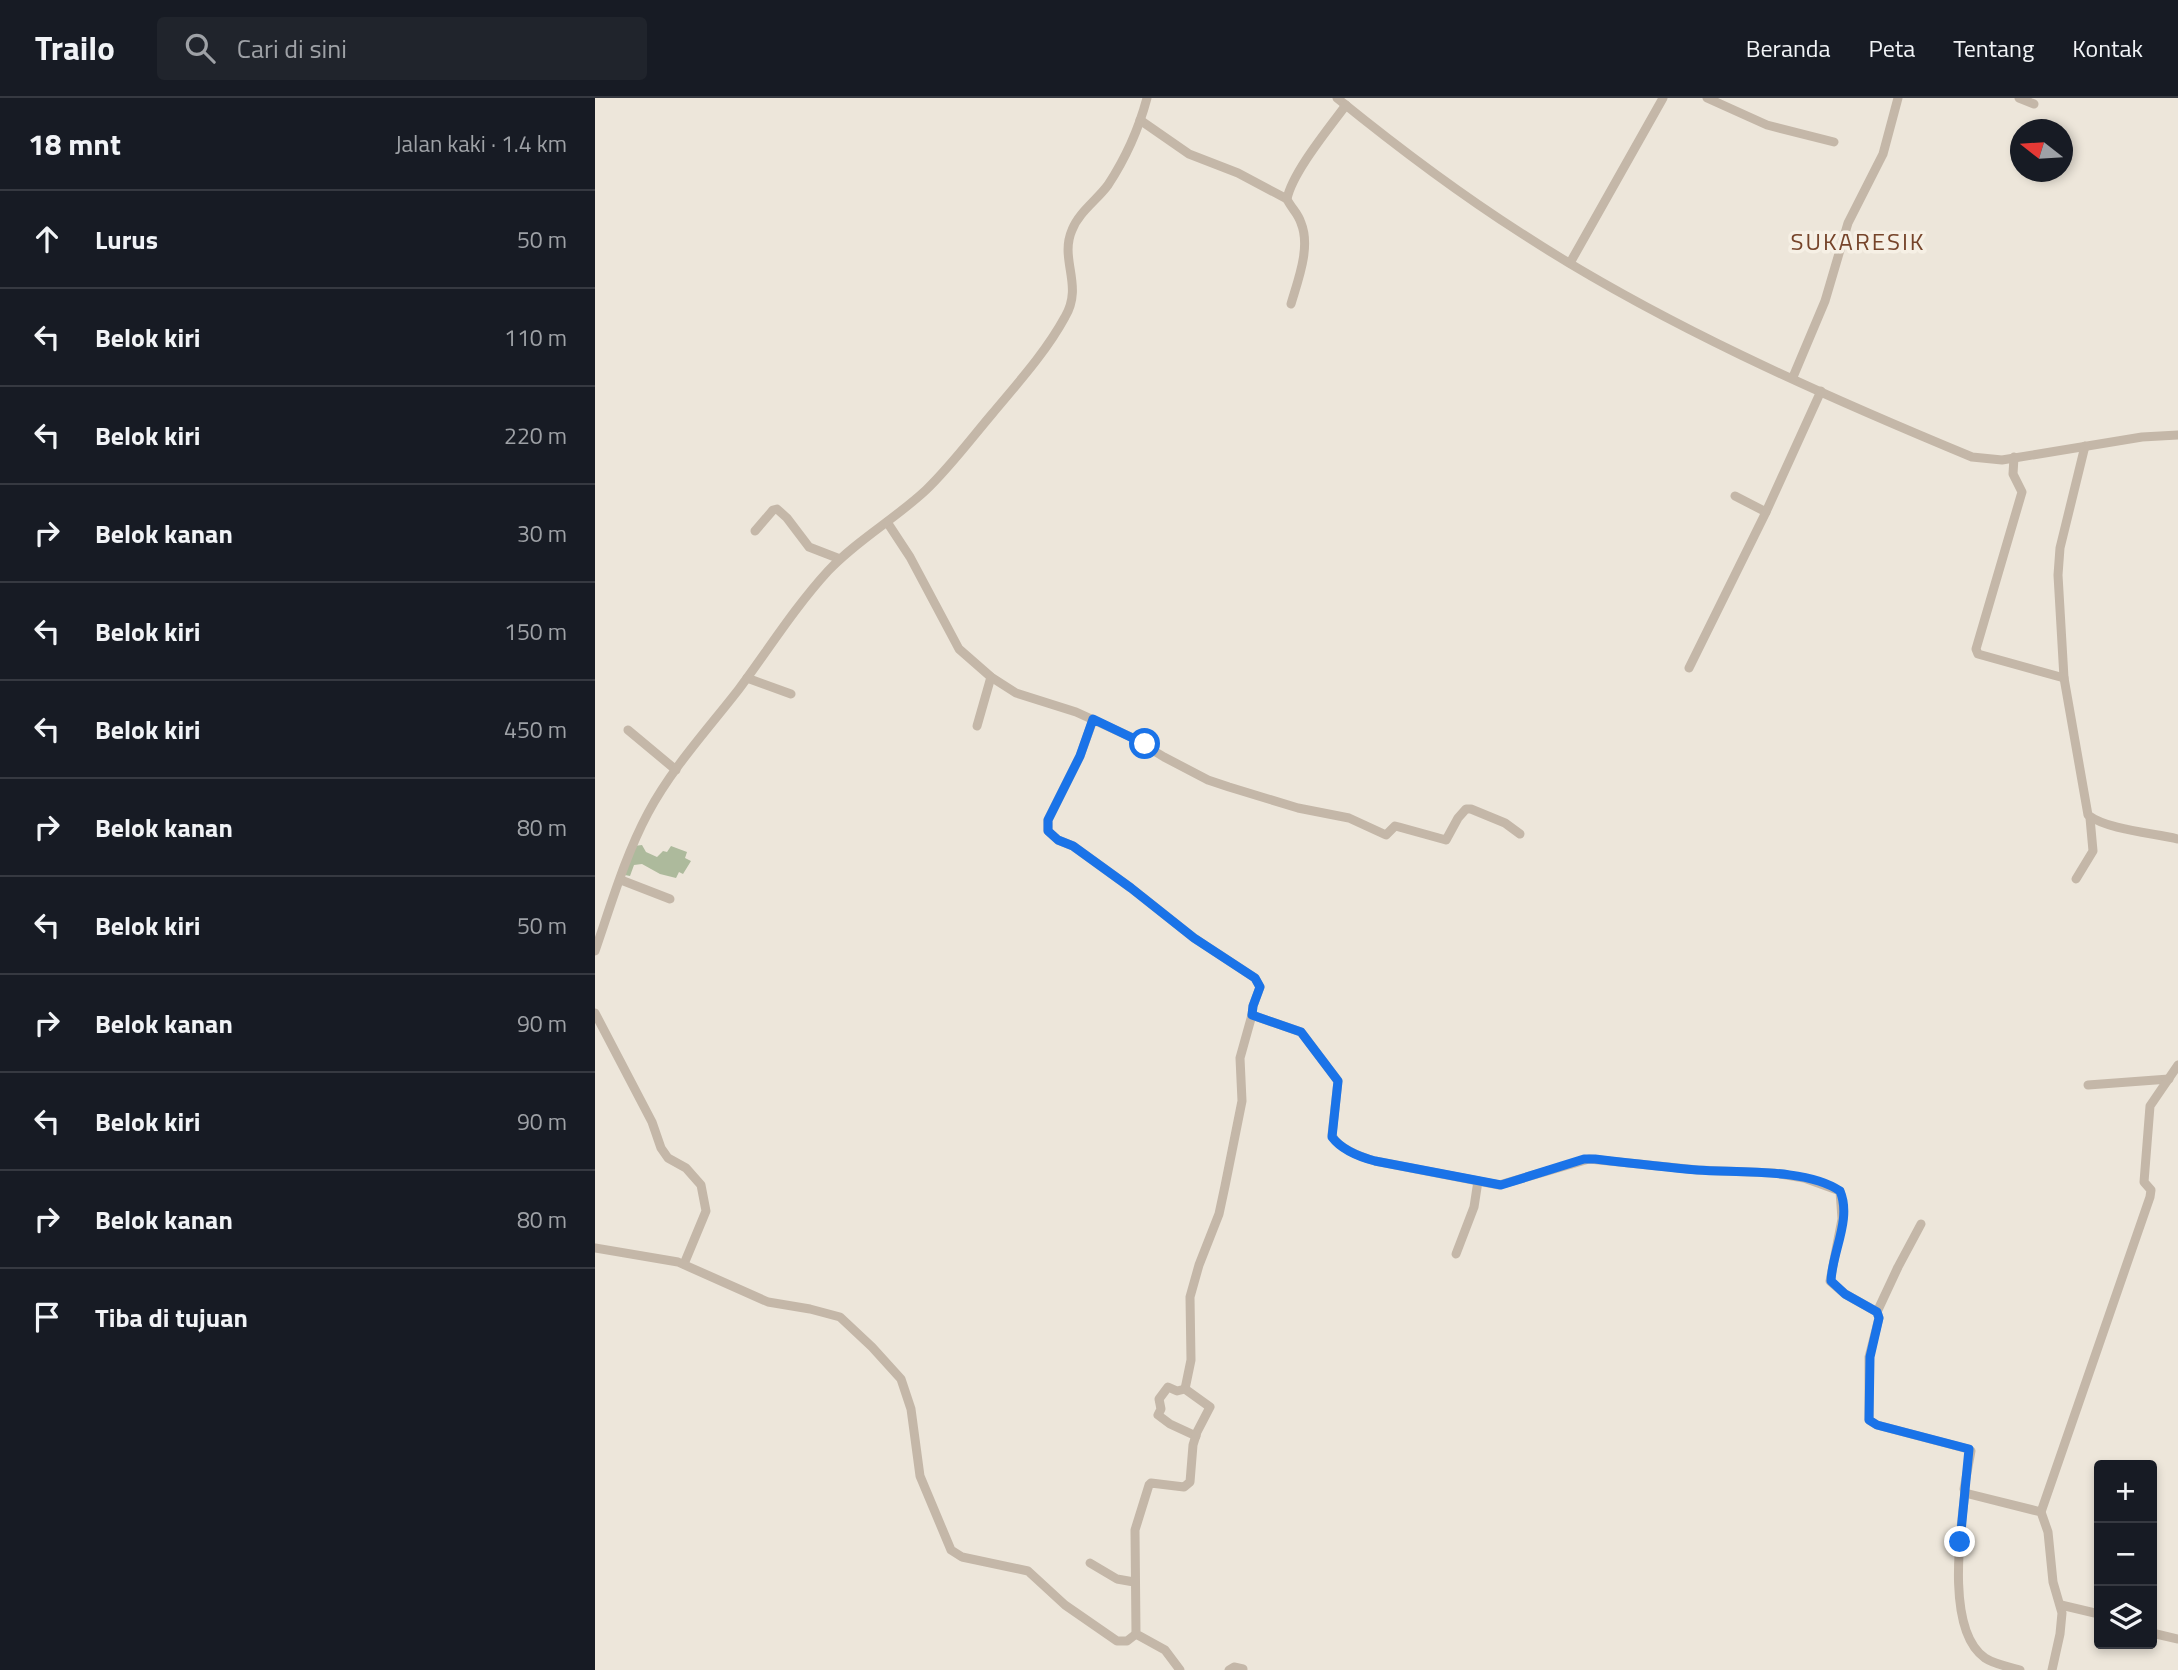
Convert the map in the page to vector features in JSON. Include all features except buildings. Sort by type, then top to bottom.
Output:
[{"type":"street","points":[[595,951],[649,811],[676,770],[809,593],[840,559],[925,491],[946,469],[1060,325],[1069,309],[1073,293],[1074,283],[1068,251],[1072,228],[1109,183],[1132,139],[1147,98]]},
{"type":"street","points":[[1337,98],[1415,160],[1520,233],[1570,263],[1666,316],[1821,391],[1972,457],[1992,460],[2141,437],[2178,435]]},
{"type":"street","points":[[1570,263],[1663,98]]},
{"type":"street","points":[[1707,98],[1767,125],[1834,142]]},
{"type":"street","points":[[1793,377],[1825,301],[1848,223],[1883,154],[1898,98]]},
{"type":"street","points":[[2019,98],[2034,104]]},
{"type":"street","points":[[1287,199],[1294,180],[1346,105]]},
{"type":"street","points":[[1140,120],[1189,154],[1238,173],[1287,199],[1297,213],[1305,234],[1300,271],[1291,304]]},
{"type":"street","points":[[1689,668],[1766,512],[1821,391]]},
{"type":"street","points":[[2076,879],[2092,851],[2090,818],[2064,678],[2058,575],[2060,548],[2085,446]]},
{"type":"street","points":[[2014,457],[2013,474],[2022,492],[1976,649],[1977,654],[2064,678]]},
{"type":"street","points":[[1735,496],[1766,512]]},
{"type":"street","points":[[755,531],[773,510],[777,509],[809,547],[840,559]]},
{"type":"street","points":[[887,522],[910,557],[959,649],[991,677],[1016,693],[1093,719],[1229,788],[1298,808],[1349,818],[1386,835],[1397,827],[1446,840],[1458,818],[1471,809],[1505,823],[1520,834]]},
{"type":"street","points":[[977,726],[991,677]]},
{"type":"street","points":[[747,678],[791,694]]},
{"type":"street","points":[[1093,719],[1080,756],[1048,820],[1048,831],[1131,888],[1194,938],[1255,978],[1260,987],[1240,1059],[1242,1101],[1219,1214],[1190,1297],[1191,1349],[1185,1389]]},
{"type":"street","points":[[628,730],[676,770]]},
{"type":"street","points":[[2090,818],[2148,835],[2178,839]]},
{"type":"street","points":[[621,880],[670,899]]},
{"type":"street","points":[[595,1013],[652,1122],[661,1148],[668,1158],[686,1168],[701,1185],[706,1211],[684,1264]]},
{"type":"street","points":[[1252,1015],[1301,1032],[1338,1081],[1332,1137],[1358,1155],[1375,1161],[1505,1185],[1584,1159],[1595,1159],[1698,1170],[1774,1173],[1838,1188],[1842,1194],[1842,1219],[1831,1281],[1845,1294],[1877,1312],[1879,1318],[1872,1342],[1868,1376],[1869,1420],[1877,1425],[1969,1449],[1960,1542],[1959,1590],[1963,1621],[1974,1646],[1986,1659],[2020,1670]]},
{"type":"street","points":[[2052,1670],[2062,1622],[2061,1605],[2053,1582],[2048,1532],[2041,1512],[2150,1197],[2151,1190],[2144,1182],[2150,1106],[2178,1065]]},
{"type":"street","points":[[2088,1085],[2169,1079]]},
{"type":"street","points":[[1456,1254],[1474,1207],[1478,1181]]},
{"type":"street","points":[[1877,1312],[1921,1224]]},
{"type":"street","points":[[595,1248],[684,1264],[768,1302],[840,1317],[901,1379],[911,1409],[920,1476],[951,1550],[962,1557],[1028,1571],[1065,1605],[1117,1641],[1127,1641],[1136,1634]]},
{"type":"street","points":[[1136,1634],[1135,1530],[1149,1485],[1151,1483],[1184,1487],[1190,1482],[1196,1436],[1210,1407],[1185,1389],[1177,1391],[1168,1387],[1159,1399],[1158,1415],[1196,1436]]},
{"type":"street","points":[[1965,1493],[2041,1512]]},
{"type":"street","points":[[1090,1563],[1117,1579],[1134,1583]]},
{"type":"street","points":[[2061,1605],[2094,1613]]},
{"type":"street","points":[[1136,1634],[1165,1650],[1179,1670]]},
{"type":"street","points":[[2157,1634],[2178,1639]]},
{"type":"street","points":[[1229,1670],[1234,1667],[1243,1669]]},
{"type":"green space","points":[[642,845],[646,852],[657,857],[663,851],[667,852],[671,846],[687,852],[685,858],[691,861],[683,874],[679,872],[676,878],[660,874],[642,864],[634,865],[630,876],[625,875],[634,846]]},
{"type":"district","name":"SUKARESIK","points":[[1858,242]]},
{"type":"route","points":[[1145,744],[1093,719],[1080,756],[1048,820],[1047,829],[1058,840],[1073,846],[1131,888],[1194,938],[1255,978],[1260,987],[1252,1015],[1301,1032],[1338,1081],[1332,1137],[1335,1141],[1358,1155],[1375,1161],[1499,1185],[1553,1171],[1584,1159],[1595,1159],[1698,1170],[1774,1173],[1838,1188],[1842,1194],[1843,1206],[1831,1281],[1845,1294],[1877,1312],[1879,1318],[1872,1342],[1868,1376],[1869,1420],[1877,1425],[1971,1451],[1964,1489],[1960,1542]]}]
